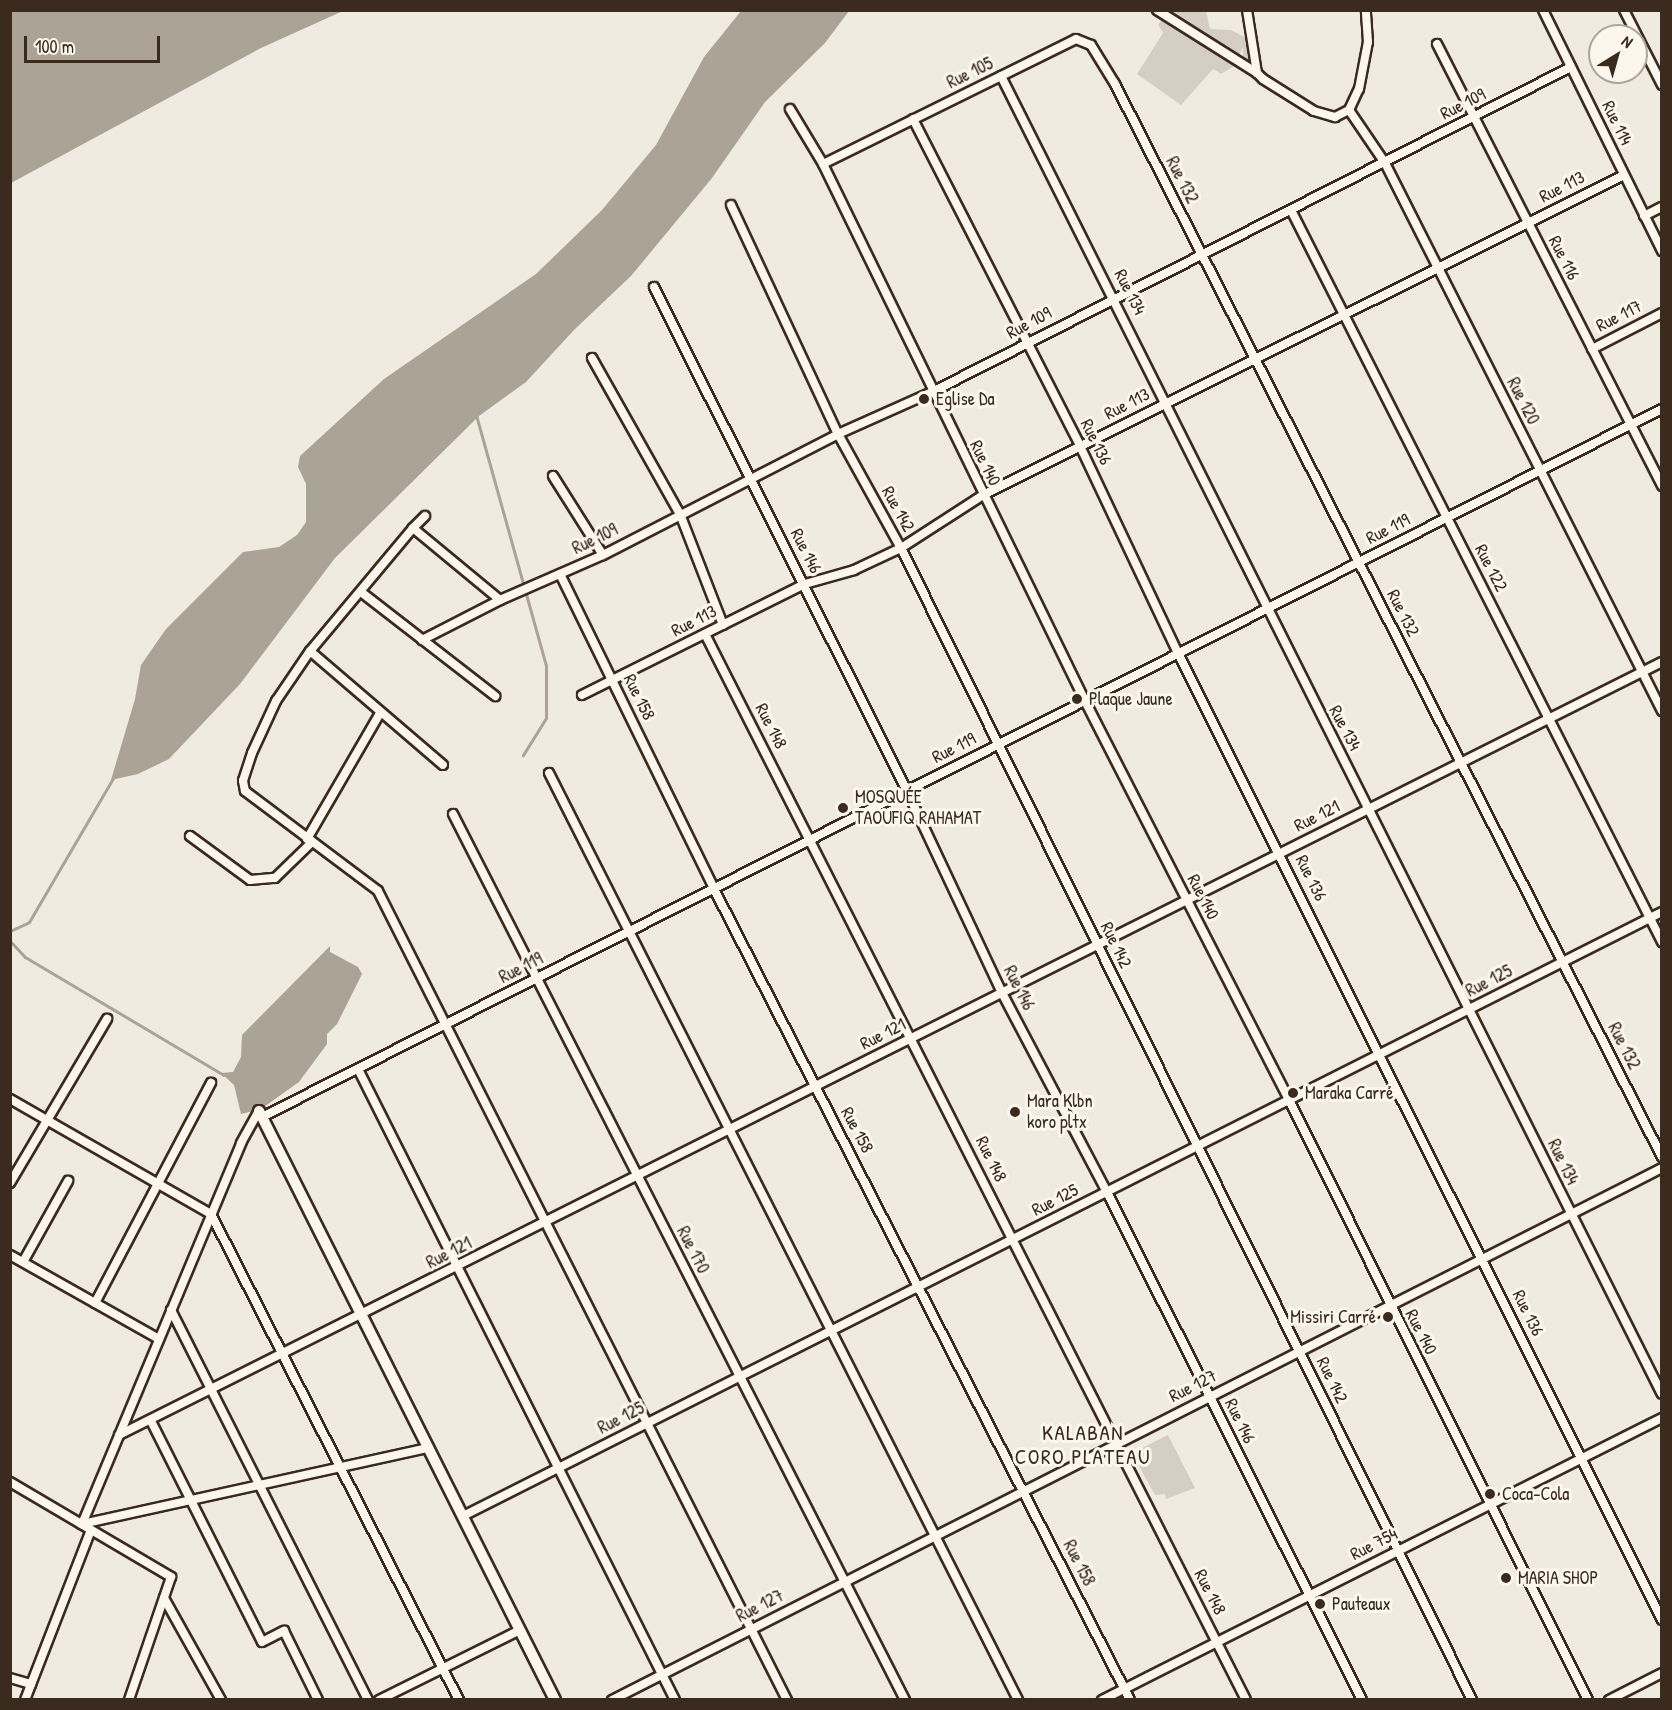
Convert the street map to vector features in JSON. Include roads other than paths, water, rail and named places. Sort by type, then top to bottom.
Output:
[{"type":"street","points":[[1157,10],[1314,111],[1335,117],[1349,110],[1364,72],[1368,42],[1366,10]]},
{"type":"street","points":[[1247,10],[1257,73]]},
{"type":"street","name":"Rue 114","points":[[1543,10],[1662,251]]},
{"type":"street","points":[[1623,10],[1662,85]]},
{"type":"street","name":"Rue 105","points":[[823,164],[1076,39],[1091,45],[1115,84]]},
{"type":"street","name":"Rue 116","points":[[1437,45],[1662,486]]},
{"type":"street","name":"Rue 109","points":[[422,640],[500,600],[603,555],[838,434],[932,392],[1201,252],[1385,163],[1571,67]]},
{"type":"street","name":"Rue 134","points":[[1001,76],[1167,403],[1265,609],[1369,809],[1662,1394]]},
{"type":"street","name":"Rue 132","points":[[1115,84],[1662,1156]]},
{"type":"street","name":"Rue 140","points":[[790,109],[823,164],[932,392],[1085,701],[1289,1100],[1588,1700]]},
{"type":"street","name":"Rue 120","points":[[1349,110],[1385,163],[1662,711]]},
{"type":"street","name":"Rue 136","points":[[913,119],[1080,447],[1178,653],[1281,853],[1662,1620]]},
{"type":"street","name":"Rue 113","points":[[582,695],[805,584],[854,570],[901,548],[983,495],[1624,174]]},
{"type":"street","name":"Rue 142","points":[[731,205],[838,434],[901,548],[1472,1700]]},
{"type":"street","points":[[1644,216],[1662,207]]},
{"type":"street","name":"Rue 122","points":[[1291,210],[1346,314],[1662,942]]},
{"type":"street","name":"Rue 146","points":[[654,287],[805,584],[907,791],[1002,993],[1107,1192],[1362,1700]]},
{"type":"street","name":"Rue 117","points":[[1592,349],[1662,313]]},
{"type":"street","points":[[592,358],[680,514],[723,625]]},
{"type":"street","name":"Rue 119","points":[[261,1114],[358,1069],[1662,409]]},
{"type":"street","points":[[553,476],[603,555]]},
{"type":"street","points":[[425,516],[310,651],[268,715],[243,781],[251,798],[378,891],[787,1700]]},
{"type":"street","points":[[413,528],[500,600]]},
{"type":"street","name":"Rue 158","points":[[560,574],[714,889],[920,1286],[1130,1700]]},
{"type":"street","points":[[361,592],[495,696]]},
{"type":"street","name":"Rue 148","points":[[705,634],[913,1038],[1012,1239],[1246,1700]]},
{"type":"street","points":[[310,651],[443,765]]},
{"type":"street","name":"Rue 121","points":[[119,1436],[1662,662]]},
{"type":"street","points":[[190,836],[250,880],[275,878],[310,841],[380,713]]},
{"type":"street","points":[[549,773],[933,1537],[1018,1700]]},
{"type":"street","name":"Rue 170","points":[[453,814],[905,1700]]},
{"type":"street","name":"Rue 125","points":[[463,1516],[1662,912]]},
{"type":"street","points":[[10,1183],[107,1019]]},
{"type":"street","points":[[358,1069],[675,1700]]},
{"type":"street","points":[[95,1303],[212,1083]]},
{"type":"street","points":[[10,1099],[211,1214],[459,1700]]},
{"type":"street","points":[[82,1524],[241,1143],[261,1114],[555,1700]]},
{"type":"street","name":"Rue 127","points":[[612,1700],[1662,1168]]},
{"type":"street","points":[[23,1262],[68,1181]]},
{"type":"street","points":[[10,1255],[159,1339]]},
{"type":"street","points":[[171,1310],[368,1700]]},
{"type":"street","name":"Rue 754","points":[[1102,1700],[1662,1418]]},
{"type":"street","points":[[151,1421],[262,1642],[284,1631],[318,1700]]},
{"type":"street","points":[[82,1524],[429,1448]]},
{"type":"street","points":[[10,1482],[171,1577],[129,1700]]},
{"type":"street","points":[[25,1700],[91,1530]]},
{"type":"street","points":[[164,1598],[221,1700]]},
{"type":"street","points":[[379,1700],[520,1630]]},
{"type":"street","points":[[1609,1700],[1662,1673]]},
{"type":"street","points":[[10,1678],[31,1684]]},
{"type":"waterway","points":[[476,415],[546,665],[546,718],[523,755]]},
{"type":"waterway","points":[[10,931],[29,922],[113,778]]},
{"type":"waterway","points":[[10,941],[25,957],[224,1075]]},
{"type":"place","name":"Eglise Da","points":[[924,399]]},
{"type":"place","name":"Plaque Jaune","points":[[1077,699]]},
{"type":"place","name":"MOSQUÉE TAOUFIQ RAHAMAT","points":[[843,808]]},
{"type":"place","name":"Maraka Carré","points":[[1293,1093]]},
{"type":"place","name":"Mara Klbn koro pltx","points":[[1015,1112]]},
{"type":"place","name":"Missiri Carré","points":[[1388,1317]]},
{"type":"place","name":"Coca-Cola","points":[[1490,1494]]},
{"type":"place","name":"MARIA SHOP","points":[[1506,1578]]},
{"type":"place","name":"Pauteaux","points":[[1320,1604]]},
{"type":"district","name":"KALABAN CORO PLATEAU","points":[[1083,1445]]}]
